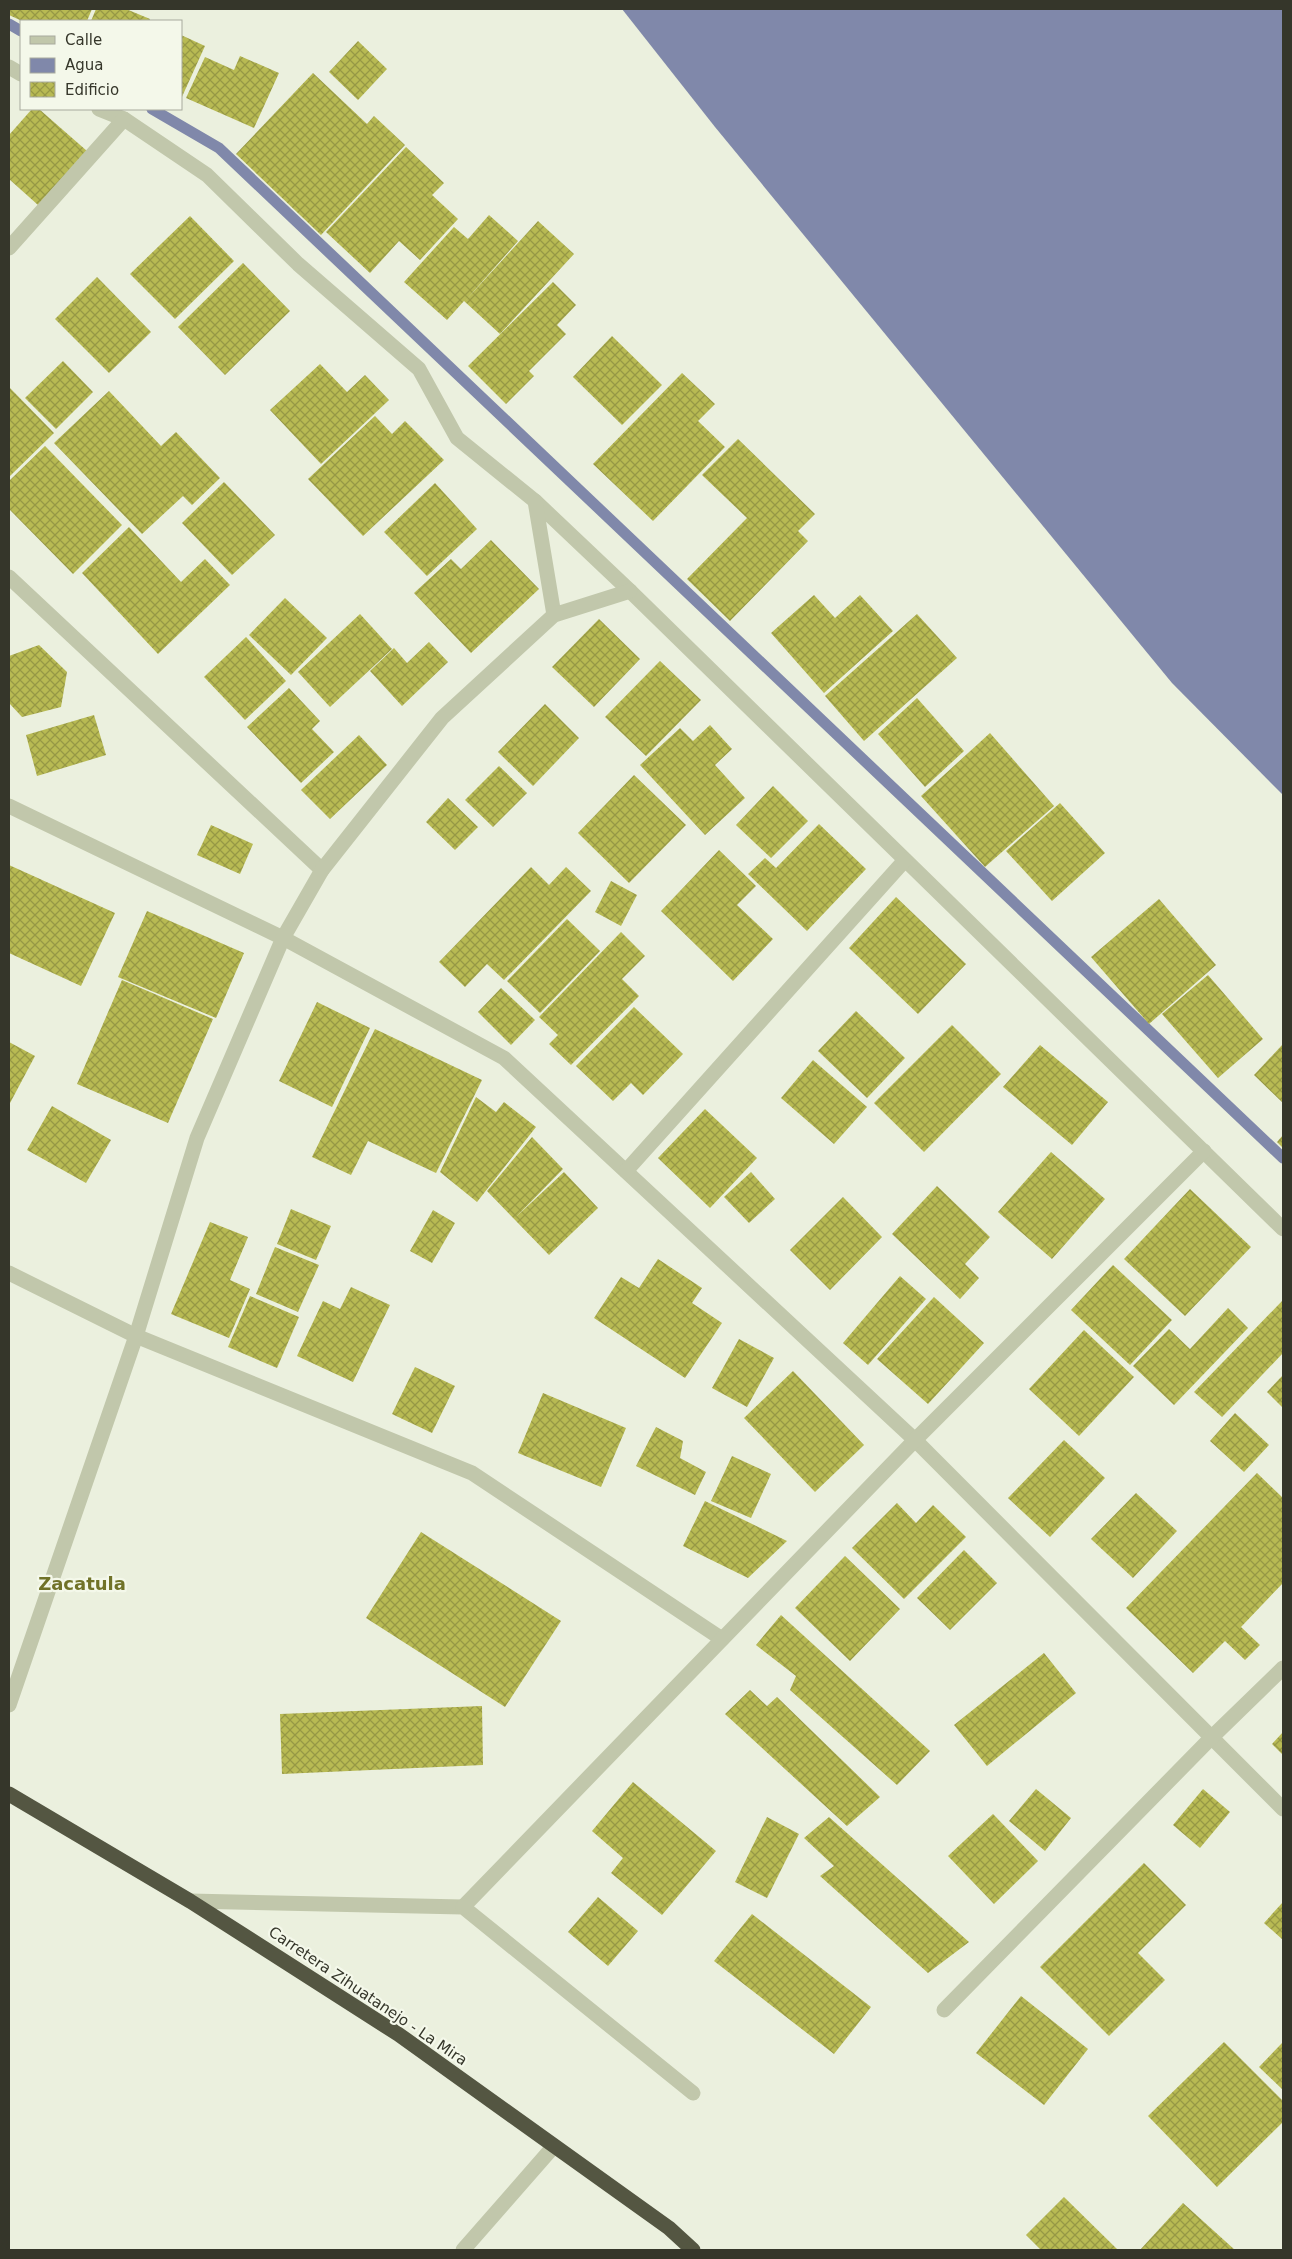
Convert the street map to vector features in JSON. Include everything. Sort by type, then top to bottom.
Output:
[{"type":"highway","name":"Carretera Zihuatanejo - La Mira","points":[[9,1794],[190,1901],[398,2034],[669,2228],[693,2250]]},
{"type":"street","points":[[9,67],[20,73]]},
{"type":"street","points":[[102,110],[124,119],[207,175],[298,264],[420,369],[458,438],[535,501],[630,591],[1283,1229]]},
{"type":"street","points":[[9,248],[124,119]]},
{"type":"street","points":[[535,501],[554,615]]},
{"type":"street","points":[[9,577],[322,870]]},
{"type":"street","points":[[9,1705],[136,1336],[197,1138],[283,938],[322,870],[442,718],[554,615],[630,591]]},
{"type":"street","points":[[9,806],[283,938],[504,1058],[915,1440],[1283,1809]]},
{"type":"street","points":[[626,1170],[906,860]]},
{"type":"street","points":[[463,1907],[915,1440],[1204,1151]]},
{"type":"street","points":[[9,1273],[136,1336],[472,1473],[722,1639]]},
{"type":"street","points":[[944,2010],[1211,1738],[1283,1668]]},
{"type":"street","points":[[190,1901],[463,1907],[693,2093]]},
{"type":"street","points":[[463,2250],[554,2146]]},
{"type":"water","points":[[622,9],[1283,9],[1283,795],[1172,683],[715,127]]},
{"type":"building","points":[[9,9],[92,9],[87,20],[20,20],[9,15]]},
{"type":"building","points":[[96,9],[126,9],[150,19],[150,20],[91,20]]},
{"type":"building","points":[[182,35],[205,46],[182,97]]},
{"type":"building","points":[[358,41],[387,69],[358,100],[329,72]]},
{"type":"building","points":[[240,56],[279,73],[254,128],[186,98],[205,57],[234,70]]},
{"type":"building","points":[[313,73],[367,124],[374,116],[405,145],[321,235],[236,154]]},
{"type":"building","points":[[31,110],[40,110],[87,151],[38,205],[9,179],[9,135]]},
{"type":"building","points":[[406,147],[444,183],[432,195],[458,219],[420,260],[399,241],[370,273],[326,232]]},
{"type":"building","points":[[489,215],[518,241],[466,300],[538,221],[574,254],[500,334],[464,301],[447,320],[404,282],[454,227],[468,239]]},
{"type":"building","points":[[190,216],[234,261],[175,319],[130,274]]},
{"type":"building","points":[[243,263],[290,311],[225,375],[178,327]]},
{"type":"building","points":[[97,277],[151,332],[109,373],[55,319]]},
{"type":"building","points":[[553,282],[576,305],[557,325],[566,334],[529,371],[534,376],[506,404],[468,366]]},
{"type":"building","points":[[612,336],[662,385],[622,425],[573,377]]},
{"type":"building","points":[[63,361],[93,392],[56,429],[25,398]]},
{"type":"building","points":[[320,364],[347,392],[365,375],[389,400],[321,464],[270,410]]},
{"type":"building","points":[[682,373],[715,404],[698,421],[725,447],[653,521],[593,464]]},
{"type":"building","points":[[9,387],[54,433],[9,477]]},
{"type":"building","points":[[109,391],[161,446],[176,432],[220,478],[192,505],[183,496],[142,534],[54,443]]},
{"type":"building","points":[[375,416],[392,434],[405,421],[444,460],[363,536],[308,479]]},
{"type":"building","points":[[738,439],[815,514],[798,531],[808,541],[730,621],[687,579],[747,518],[702,475]]},
{"type":"building","points":[[45,446],[122,525],[73,574],[9,509],[9,481]]},
{"type":"building","points":[[224,482],[275,535],[232,575],[182,523]]},
{"type":"building","points":[[435,483],[477,529],[427,576],[384,532]]},
{"type":"building","points":[[129,527],[181,582],[205,559],[230,585],[158,654],[82,573]]},
{"type":"building","points":[[491,540],[539,589],[471,653],[414,593],[451,559],[461,569]]},
{"type":"building","points":[[814,595],[835,618],[860,595],[893,631],[824,693],[771,633]]},
{"type":"building","points":[[285,598],[327,638],[291,675],[249,635]]},
{"type":"building","points":[[360,614],[392,649],[330,707],[298,672]]},
{"type":"building","points":[[917,614],[957,658],[864,741],[825,696]]},
{"type":"building","points":[[599,619],[640,659],[594,707],[552,667]]},
{"type":"building","points":[[246,637],[286,681],[245,720],[204,677]]},
{"type":"building","points":[[429,642],[448,662],[402,706],[370,671],[394,648],[407,663]]},
{"type":"building","points":[[39,645],[67,672],[61,707],[22,717],[9,703],[9,656]]},
{"type":"building","points":[[660,661],[701,700],[646,756],[605,717]]},
{"type":"building","points":[[289,688],[320,721],[312,729],[334,752],[301,783],[247,727]]},
{"type":"building","points":[[917,698],[964,751],[925,787],[878,734]]},
{"type":"building","points":[[545,704],[579,738],[533,786],[498,752]]},
{"type":"building","points":[[94,715],[106,755],[37,776],[26,735]]},
{"type":"building","points":[[710,725],[732,749],[715,765],[745,798],[705,835],[640,765],[680,728],[693,741]]},
{"type":"building","points":[[990,733],[1054,806],[985,867],[921,796]]},
{"type":"building","points":[[359,735],[387,765],[330,819],[301,790]]},
{"type":"building","points":[[499,766],[527,793],[493,827],[465,800]]},
{"type":"building","points":[[634,775],[686,825],[629,883],[578,833]]},
{"type":"building","points":[[773,786],[808,821],[771,858],[736,825]]},
{"type":"building","points":[[448,798],[478,827],[455,850],[426,822]]},
{"type":"building","points":[[1060,803],[1105,853],[1052,901],[1006,851]]},
{"type":"building","points":[[819,824],[866,869],[807,931],[748,874],[765,858],[776,868]]},
{"type":"building","points":[[211,825],[253,844],[240,874],[197,855]]},
{"type":"building","points":[[719,850],[756,886],[737,905],[773,939],[733,981],[661,911]]},
{"type":"building","points":[[9,865],[115,913],[81,986],[9,953]]},
{"type":"building","points":[[531,867],[549,885],[566,867],[591,891],[504,980],[487,964],[465,987],[439,962]]},
{"type":"building","points":[[611,881],[637,895],[621,926],[595,912]]},
{"type":"building","points":[[896,897],[966,964],[918,1014],[849,948]]},
{"type":"building","points":[[1159,899],[1216,965],[1149,1024],[1091,957]]},
{"type":"building","points":[[147,911],[244,953],[216,1018],[118,977]]},
{"type":"building","points":[[567,919],[600,951],[540,1013],[507,981]]},
{"type":"building","points":[[621,932],[645,956],[622,979],[639,996],[571,1065],[549,1044],[558,1035],[539,1017]]},
{"type":"building","points":[[1208,975],[1263,1039],[1218,1078],[1162,1014]]},
{"type":"building","points":[[122,980],[213,1019],[168,1123],[77,1084]]},
{"type":"building","points":[[501,988],[535,1020],[511,1045],[478,1012]]},
{"type":"building","points":[[317,1002],[370,1028],[332,1107],[279,1081]]},
{"type":"building","points":[[634,1007],[683,1054],[643,1095],[631,1083],[613,1101],[576,1066]]},
{"type":"building","points":[[856,1011],[905,1058],[867,1098],[818,1051]]},
{"type":"building","points":[[952,1025],[1001,1074],[924,1152],[874,1103]]},
{"type":"building","points":[[375,1029],[482,1080],[436,1173],[368,1141],[351,1175],[312,1157]]},
{"type":"building","points":[[9,1042],[35,1056],[9,1105]]},
{"type":"building","points":[[1283,1044],[1283,1103],[1254,1075]]},
{"type":"building","points":[[1040,1045],[1108,1102],[1072,1145],[1003,1087]]},
{"type":"building","points":[[813,1060],[867,1107],[834,1144],[781,1098]]},
{"type":"building","points":[[476,1097],[496,1112],[504,1102],[536,1127],[477,1202],[440,1172]]},
{"type":"building","points":[[52,1106],[111,1140],[86,1183],[27,1150]]},
{"type":"building","points":[[705,1109],[757,1158],[710,1208],[658,1158]]},
{"type":"building","points":[[1283,1135],[1283,1148],[1277,1142]]},
{"type":"building","points":[[532,1137],[563,1169],[516,1217],[564,1172],[598,1208],[549,1255],[487,1191]]},
{"type":"building","points":[[1051,1152],[1105,1199],[1052,1259],[998,1212]]},
{"type":"building","points":[[751,1172],[775,1199],[749,1223],[724,1197]]},
{"type":"building","points":[[937,1186],[990,1237],[965,1264],[979,1278],[960,1299],[892,1234]]},
{"type":"building","points":[[1190,1189],[1251,1247],[1185,1316],[1124,1259]]},
{"type":"building","points":[[843,1197],[882,1237],[830,1290],[790,1250]]},
{"type":"building","points":[[291,1209],[331,1226],[316,1260],[277,1244]]},
{"type":"building","points":[[433,1210],[455,1223],[432,1263],[410,1251]]},
{"type":"building","points":[[210,1222],[248,1237],[230,1280],[250,1289],[229,1338],[171,1314]]},
{"type":"building","points":[[275,1247],[319,1265],[298,1312],[256,1294]]},
{"type":"building","points":[[658,1259],[702,1288],[692,1303],[722,1323],[685,1378],[594,1318],[621,1277],[639,1288]]},
{"type":"building","points":[[1113,1265],[1172,1320],[1130,1365],[1071,1310]]},
{"type":"building","points":[[900,1276],[926,1299],[868,1365],[843,1343]]},
{"type":"building","points":[[351,1287],[390,1305],[353,1382],[297,1356],[323,1301],[340,1309]]},
{"type":"building","points":[[250,1296],[299,1317],[277,1368],[228,1347]]},
{"type":"building","points":[[934,1297],[984,1343],[928,1404],[877,1359]]},
{"type":"building","points":[[1283,1300],[1283,1353],[1222,1417],[1194,1392]]},
{"type":"building","points":[[1228,1308],[1248,1328],[1174,1405],[1133,1366],[1169,1329],[1190,1349]]},
{"type":"building","points":[[1084,1330],[1134,1377],[1079,1436],[1029,1389]]},
{"type":"building","points":[[739,1339],[774,1358],[747,1407],[712,1388]]},
{"type":"building","points":[[415,1367],[455,1386],[432,1433],[392,1414]]},
{"type":"building","points":[[793,1371],[864,1445],[815,1492],[744,1418]]},
{"type":"building","points":[[1283,1375],[1283,1408],[1267,1392]]},
{"type":"building","points":[[543,1393],[626,1428],[601,1487],[518,1453]]},
{"type":"building","points":[[1235,1413],[1269,1445],[1244,1472],[1210,1441]]},
{"type":"building","points":[[656,1427],[683,1441],[680,1458],[706,1472],[695,1495],[636,1466]]},
{"type":"building","points":[[1064,1440],[1105,1478],[1050,1537],[1008,1498]]},
{"type":"building","points":[[732,1456],[771,1474],[751,1518],[711,1501]]},
{"type":"building","points":[[1257,1473],[1283,1498],[1283,1583],[1241,1627],[1260,1645],[1245,1660],[1225,1641],[1193,1673],[1126,1608]]},
{"type":"building","points":[[1136,1493],[1177,1531],[1133,1578],[1091,1539]]},
{"type":"building","points":[[705,1501],[787,1541],[748,1578],[683,1546]]},
{"type":"building","points":[[897,1503],[916,1523],[933,1505],[966,1537],[904,1599],[852,1548]]},
{"type":"building","points":[[421,1532],[561,1621],[505,1707],[366,1618]]},
{"type":"building","points":[[964,1550],[997,1583],[950,1630],[917,1598]]},
{"type":"building","points":[[845,1556],[900,1609],[850,1661],[795,1608]]},
{"type":"building","points":[[781,1615],[930,1751],[897,1785],[790,1690],[796,1676],[756,1645]]},
{"type":"building","points":[[1044,1653],[1076,1693],[987,1766],[954,1725]]},
{"type":"building","points":[[750,1690],[767,1706],[777,1697],[880,1797],[847,1826],[725,1714]]},
{"type":"building","points":[[482,1706],[483,1765],[282,1774],[280,1714]]},
{"type":"building","points":[[1283,1732],[1283,1755],[1272,1744]]},
{"type":"building","points":[[633,1782],[716,1851],[662,1915],[611,1873],[623,1858],[592,1831]]},
{"type":"building","points":[[1036,1789],[1071,1818],[1045,1851],[1009,1821]]},
{"type":"building","points":[[1203,1789],[1230,1812],[1200,1848],[1173,1825]]},
{"type":"building","points":[[993,1814],[1038,1861],[994,1904],[948,1856]]},
{"type":"building","points":[[767,1817],[799,1834],[767,1898],[735,1882]]},
{"type":"building","points":[[829,1817],[969,1942],[928,1973],[820,1876],[834,1866],[804,1838]]},
{"type":"building","points":[[1144,1863],[1186,1905],[1138,1953],[1165,1980],[1109,2036],[1040,1967]]},
{"type":"building","points":[[598,1897],[638,1931],[608,1966],[568,1932]]},
{"type":"building","points":[[1283,1902],[1283,1940],[1264,1923]]},
{"type":"building","points":[[752,1914],[871,2007],[834,2054],[714,1961]]},
{"type":"building","points":[[1021,1996],[1088,2049],[1044,2105],[976,2053]]},
{"type":"building","points":[[1224,2042],[1283,2101],[1283,2122],[1217,2187],[1148,2116]]},
{"type":"building","points":[[1283,2042],[1283,2090],[1259,2067]]},
{"type":"building","points":[[1064,2197],[1118,2250],[1041,2250],[1026,2235]]},
{"type":"building","points":[[1183,2203],[1235,2250],[1140,2250]]},
{"type":"waterway","points":[[9,24],[20,30]]},
{"type":"waterway","points":[[154,110],[219,148],[1283,1158]]},
{"type":"district","name":"Zacatula","points":[[82,1583]]}]
